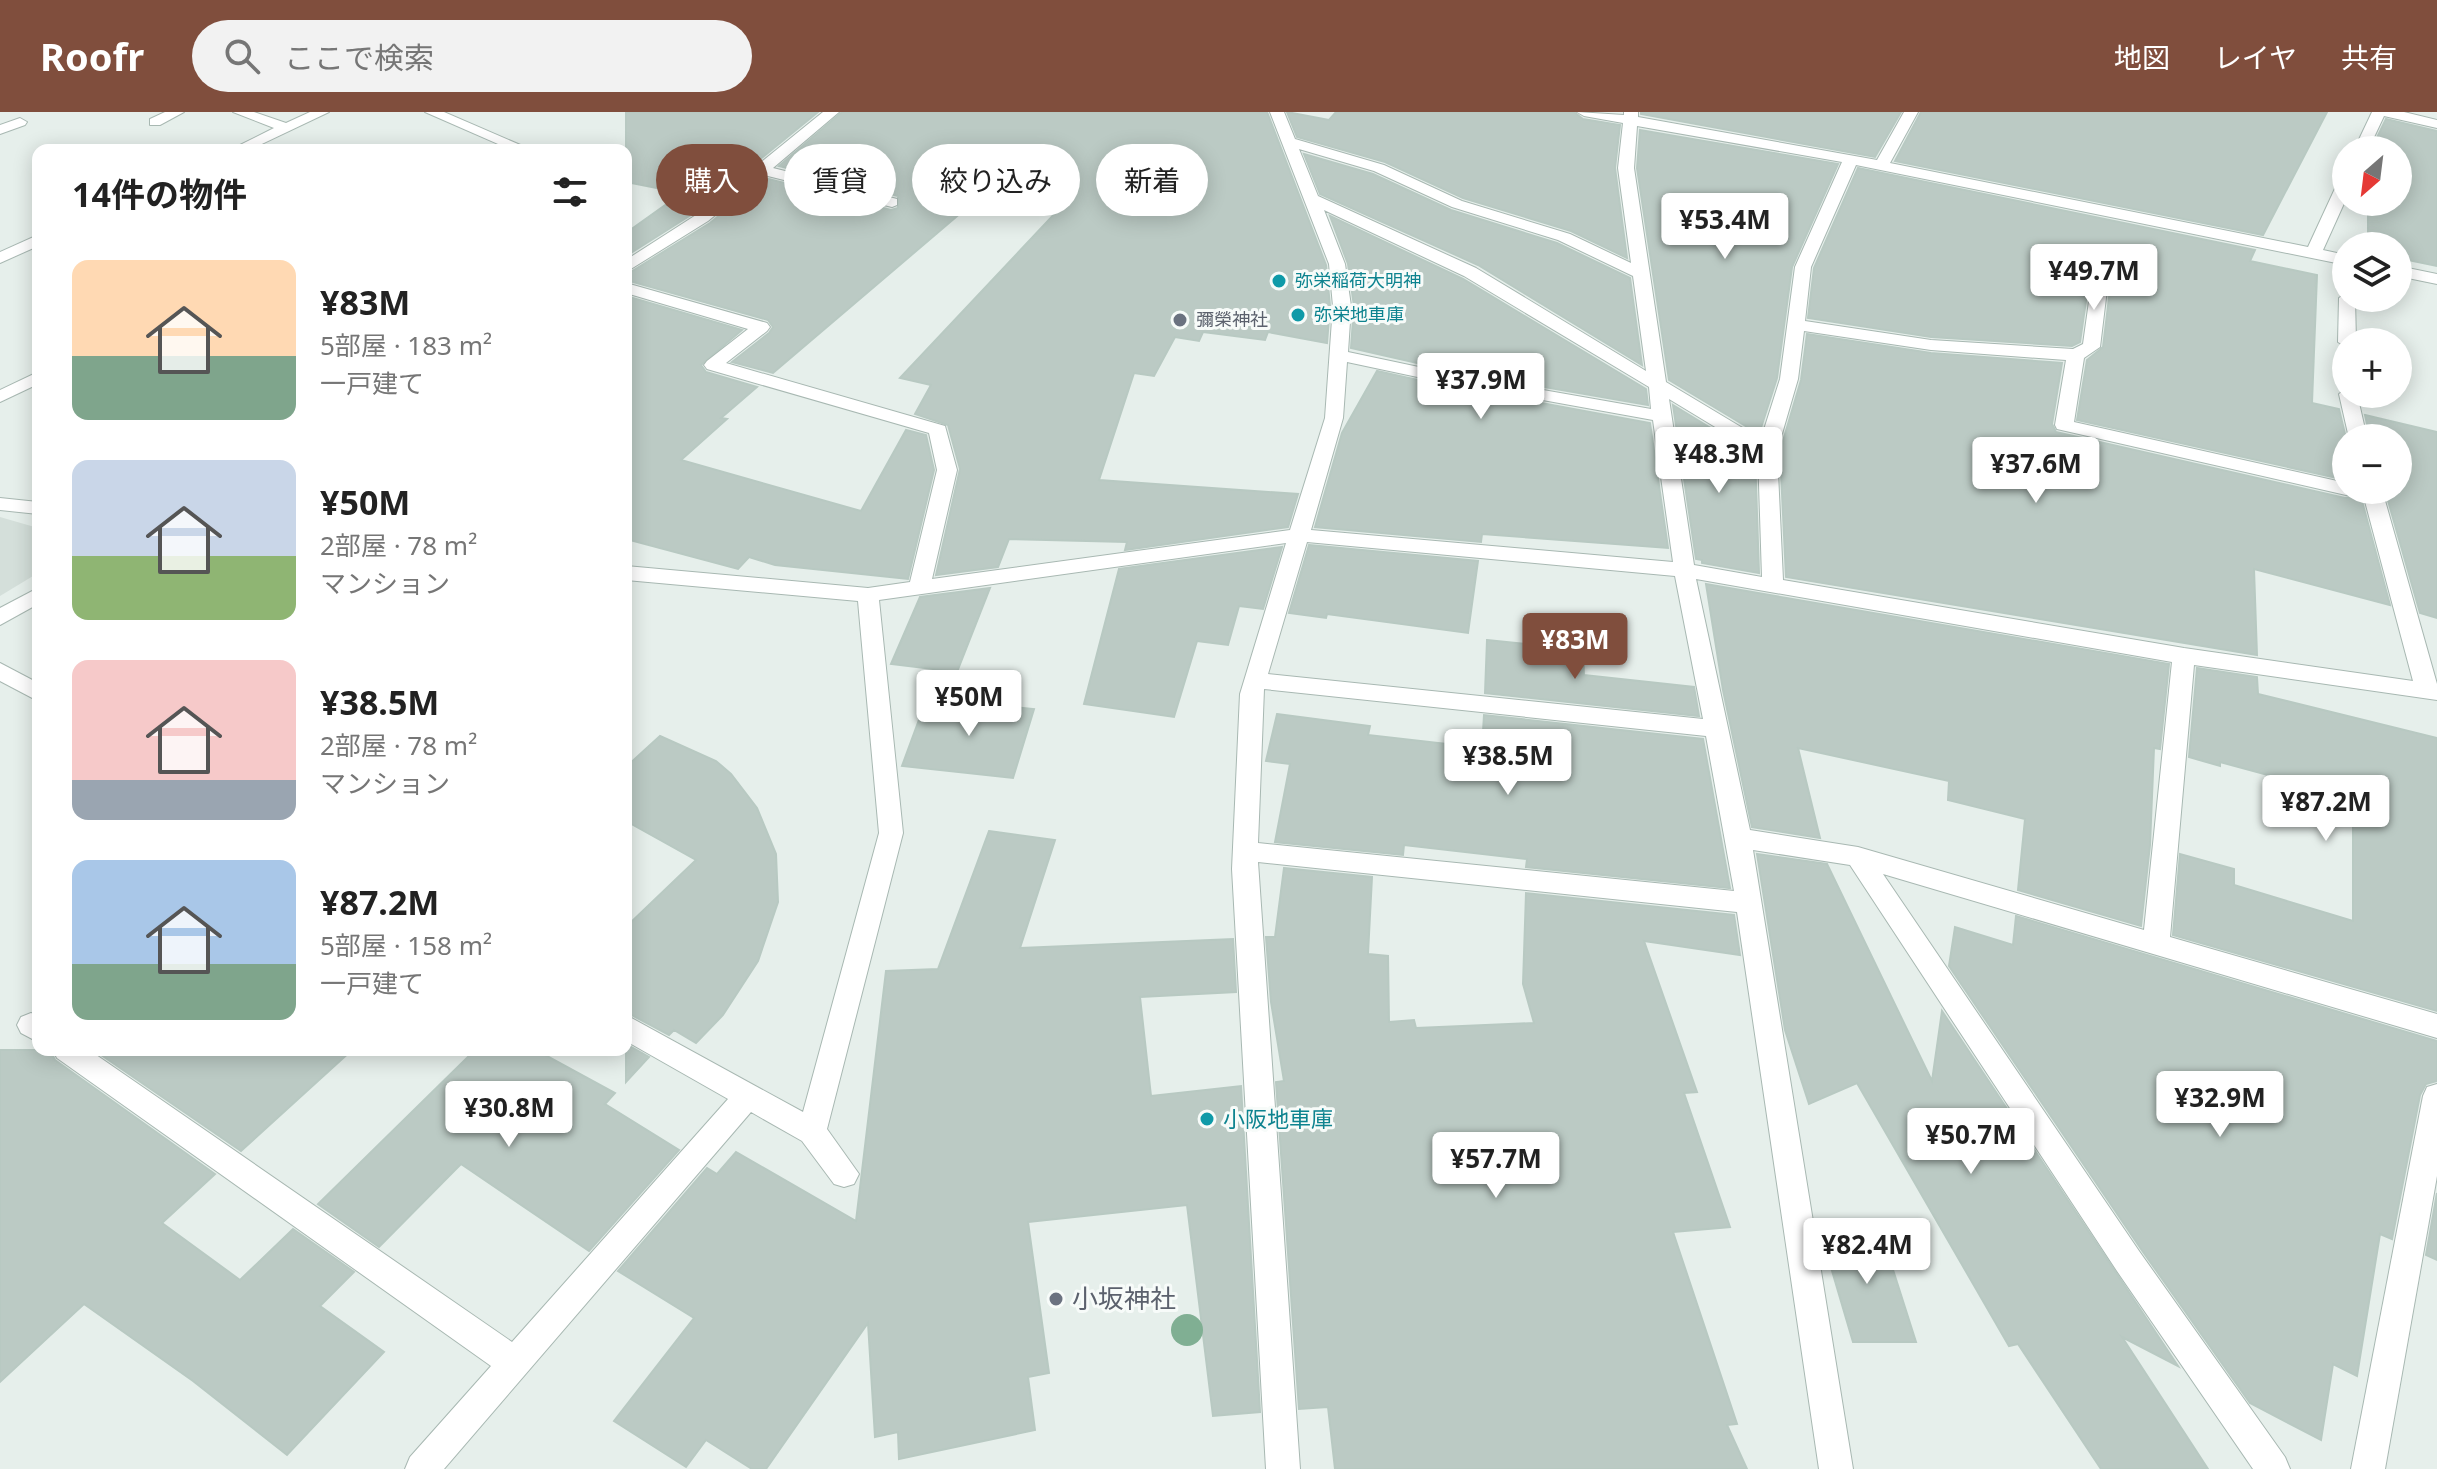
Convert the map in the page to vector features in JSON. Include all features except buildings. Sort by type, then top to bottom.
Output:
[{"type":"street","points":[[155,122],[177,112]]},
{"type":"street","points":[[240,112],[287,128]]},
{"type":"street","points":[[251,144],[322,112]]},
{"type":"street","points":[[432,112],[509,144]]},
{"type":"street","points":[[768,163],[832,112]]},
{"type":"street","points":[[1277,112],[1337,264],[1342,306],[1334,418],[1251,694],[1246,851],[1283,1469]]},
{"type":"street","points":[[1584,112],[1630,116],[2332,257]]},
{"type":"street","points":[[1881,166],[1910,114],[1888,112]]},
{"type":"street","points":[[2368,136],[2379,112]]},
{"type":"street","points":[[2386,112],[2437,124]]},
{"type":"street","points":[[1630,116],[1626,168],[1684,570],[1750,903],[1836,1469]]},
{"type":"street","points":[[0,130],[20,122]]},
{"type":"street","points":[[491,144],[498,140]]},
{"type":"street","points":[[1286,141],[1379,168],[1457,204],[1564,237],[1642,274]]},
{"type":"street","points":[[1773,584],[1767,451],[1789,379],[1803,267],[1851,159]]},
{"type":"street","points":[[1310,198],[1470,272],[1767,451]]},
{"type":"street","points":[[2313,254],[2332,213]]},
{"type":"street","points":[[632,263],[704,216]]},
{"type":"street","points":[[0,258],[32,243]]},
{"type":"street","points":[[1795,325],[1931,345],[2076,355],[2091,347],[2101,273]]},
{"type":"street","points":[[2412,274],[2437,279]]},
{"type":"street","points":[[632,290],[761,327],[713,365],[938,430],[947,470],[919,588]]},
{"type":"street","points":[[1339,355],[1441,377]]},
{"type":"street","points":[[2076,355],[2064,425],[2332,486]]},
{"type":"street","points":[[0,397],[32,380]]},
{"type":"street","points":[[1526,392],[1662,416]]},
{"type":"street","points":[[0,504],[32,507]]},
{"type":"street","points":[[632,574],[868,595],[1300,535],[1684,570],[2184,656],[2432,692],[2376,504]]},
{"type":"street","points":[[812,1132],[891,833],[868,595]]},
{"type":"street","points":[[0,618],[32,599]]},
{"type":"street","points":[[2156,944],[2184,656]]},
{"type":"street","points":[[0,671],[32,690]]},
{"type":"street","points":[[1255,680],[1717,729]]},
{"type":"street","points":[[1739,838],[1858,857],[2437,1026]]},
{"type":"street","points":[[1246,851],[1750,903]]},
{"type":"street","points":[[1858,857],[2128,1261],[2273,1469]]},
{"type":"street","points":[[632,1030],[812,1132],[844,1174]]},
{"type":"street","points":[[76,1056],[514,1363]]},
{"type":"street","points":[[422,1469],[748,1096]]},
{"type":"street","points":[[2368,1469],[2437,1096]]},
{"type":"shaded area","points":[[0,517],[32,526],[32,577],[0,596]]},
{"type":"place","name":"弥栄稲荷大明神","points":[[1279,281]]},
{"type":"place","name":"弥栄地車庫","points":[[1298,315]]},
{"type":"place","name":"彌榮神社","points":[[1180,320]]},
{"type":"place","name":"小阪地車庫","points":[[1207,1119]]},
{"type":"place","name":"小坂神社","points":[[1056,1299]]}]
